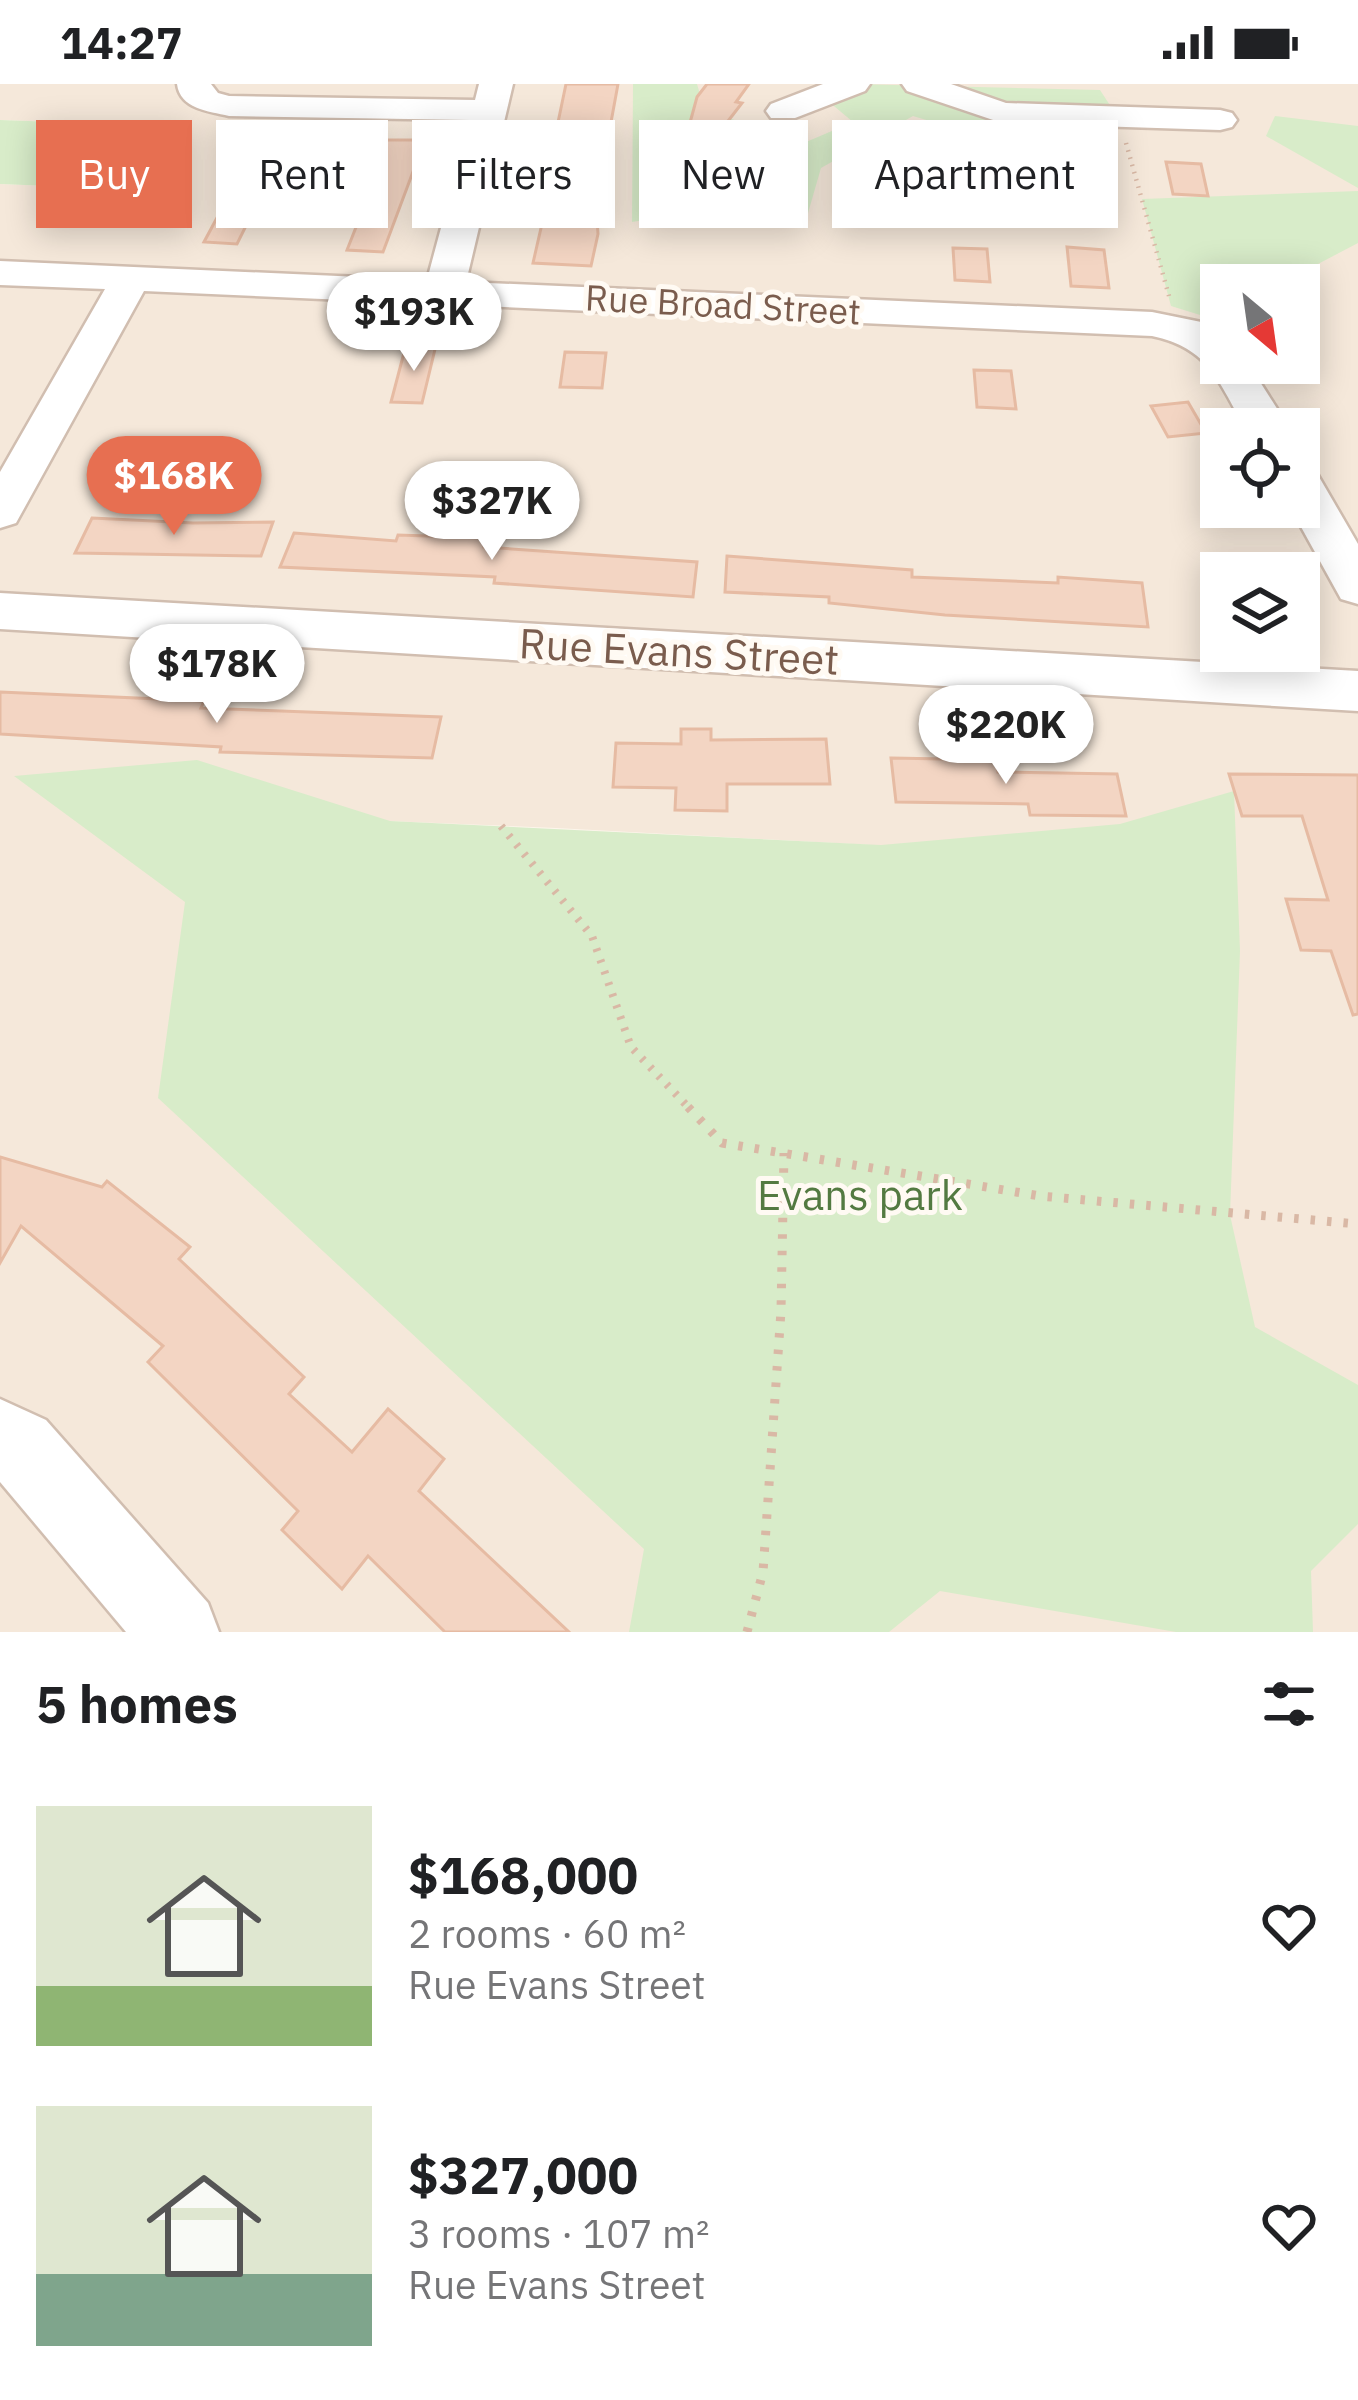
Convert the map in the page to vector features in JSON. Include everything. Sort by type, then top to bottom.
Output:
[{"type":"street","points":[[194,84],[194,92],[207,101],[229,106],[493,97],[443,293]]},
{"type":"street","points":[[783,111],[853,84]]},
{"type":"street","points":[[919,84],[1002,113],[1220,120]]},
{"type":"street","name":"Rue Broad Street","points":[[0,273],[1177,326],[1200,336]]},
{"type":"street","points":[[0,512],[131,279]]},
{"type":"street","points":[[1320,519],[1358,586]]},
{"type":"street","name":"Rue Evans Street","points":[[0,611],[1358,691]]},
{"type":"street","points":[[0,1436],[19,1447],[179,1632]]},
{"type":"path","points":[[1119,118],[1177,326]]},
{"type":"path","points":[[500,826],[592,936],[631,1048],[722,1143],[1040,1196],[1358,1224]]},
{"type":"path","points":[[747,1632],[764,1572],[781,1311],[784,1154]]},
{"type":"shaded area","points":[[0,84],[1358,84],[1358,1632],[0,1632],[0,184],[36,186],[36,228],[192,228],[192,120],[0,120]],"holes":[[[290,817],[556,828],[1149,860]]]},
{"type":"green space","points":[[633,84],[697,84],[705,111],[734,120],[639,120],[639,221],[632,222]]},
{"type":"green space","points":[[853,84],[1100,90],[1119,119],[926,120],[913,116],[851,120],[822,96]]},
{"type":"green space","points":[[1275,116],[1358,126],[1358,188],[1266,136]]},
{"type":"green space","points":[[0,120],[36,121],[36,186],[0,184]]},
{"type":"green space","points":[[832,131],[832,162],[821,168],[808,213],[808,141]]},
{"type":"green space","points":[[1358,191],[1358,243],[1318,264],[1200,264],[1200,315],[1171,306],[1142,199]]},
{"type":"green space","name":"Evans park","points":[[197,760],[390,821],[881,845],[1120,824],[1234,791],[1240,951],[1230,1215],[1255,1327],[1358,1385],[1358,1524],[1311,1571],[1313,1632],[1176,1632],[940,1591],[889,1632],[629,1632],[644,1549],[158,1098],[185,902],[14,776]]},
{"type":"building","points":[[566,84],[618,84],[611,120],[558,120]]},
{"type":"building","points":[[707,84],[749,84],[729,120],[691,120],[697,97]]},
{"type":"building","points":[[388,140],[412,140],[412,174],[383,252],[347,250],[356,228],[388,228]]},
{"type":"building","points":[[1166,162],[1201,164],[1208,196],[1173,194]]},
{"type":"building","points":[[216,220],[216,228],[245,228],[237,244],[204,242]]},
{"type":"building","points":[[541,228],[598,228],[591,266],[533,263]]},
{"type":"building","points":[[1067,247],[1104,250],[1109,288],[1071,286]]},
{"type":"building","points":[[953,248],[987,249],[990,282],[955,280]]},
{"type":"building","points":[[406,345],[436,345],[422,403],[391,402]]},
{"type":"building","points":[[565,352],[606,353],[602,388],[560,387]]},
{"type":"building","points":[[974,370],[1011,371],[1016,409],[977,407]]},
{"type":"building","points":[[1188,402],[1200,423],[1200,434],[1168,437],[1151,406]]},
{"type":"building","points":[[92,518],[273,522],[261,556],[75,553]]},
{"type":"building","points":[[294,533],[396,541],[398,535],[486,538],[484,547],[697,562],[693,597],[494,583],[495,577],[280,567]]},
{"type":"building","points":[[727,556],[912,570],[912,577],[1058,583],[1058,577],[1142,583],[1148,627],[945,615],[829,603],[829,597],[725,592]]},
{"type":"building","points":[[0,692],[204,701],[201,708],[441,717],[432,758],[220,752],[221,747],[0,734]]},
{"type":"building","points":[[681,729],[711,729],[711,740],[826,739],[830,784],[727,784],[727,811],[675,810],[676,788],[613,787],[616,743],[681,744]]},
{"type":"building","points":[[891,758],[997,760],[998,772],[1117,774],[1126,816],[1030,815],[1028,804],[896,802]]},
{"type":"building","points":[[1229,774],[1358,775],[1358,1014],[1353,1015],[1331,951],[1301,950],[1286,899],[1328,900],[1302,816],[1242,816]]},
{"type":"building","points":[[0,1157],[102,1187],[107,1181],[190,1247],[179,1259],[304,1377],[289,1394],[352,1452],[388,1409],[444,1459],[419,1491],[569,1632],[445,1632],[368,1556],[342,1589],[282,1530],[298,1511],[148,1362],[163,1346],[21,1226],[0,1263]]}]
